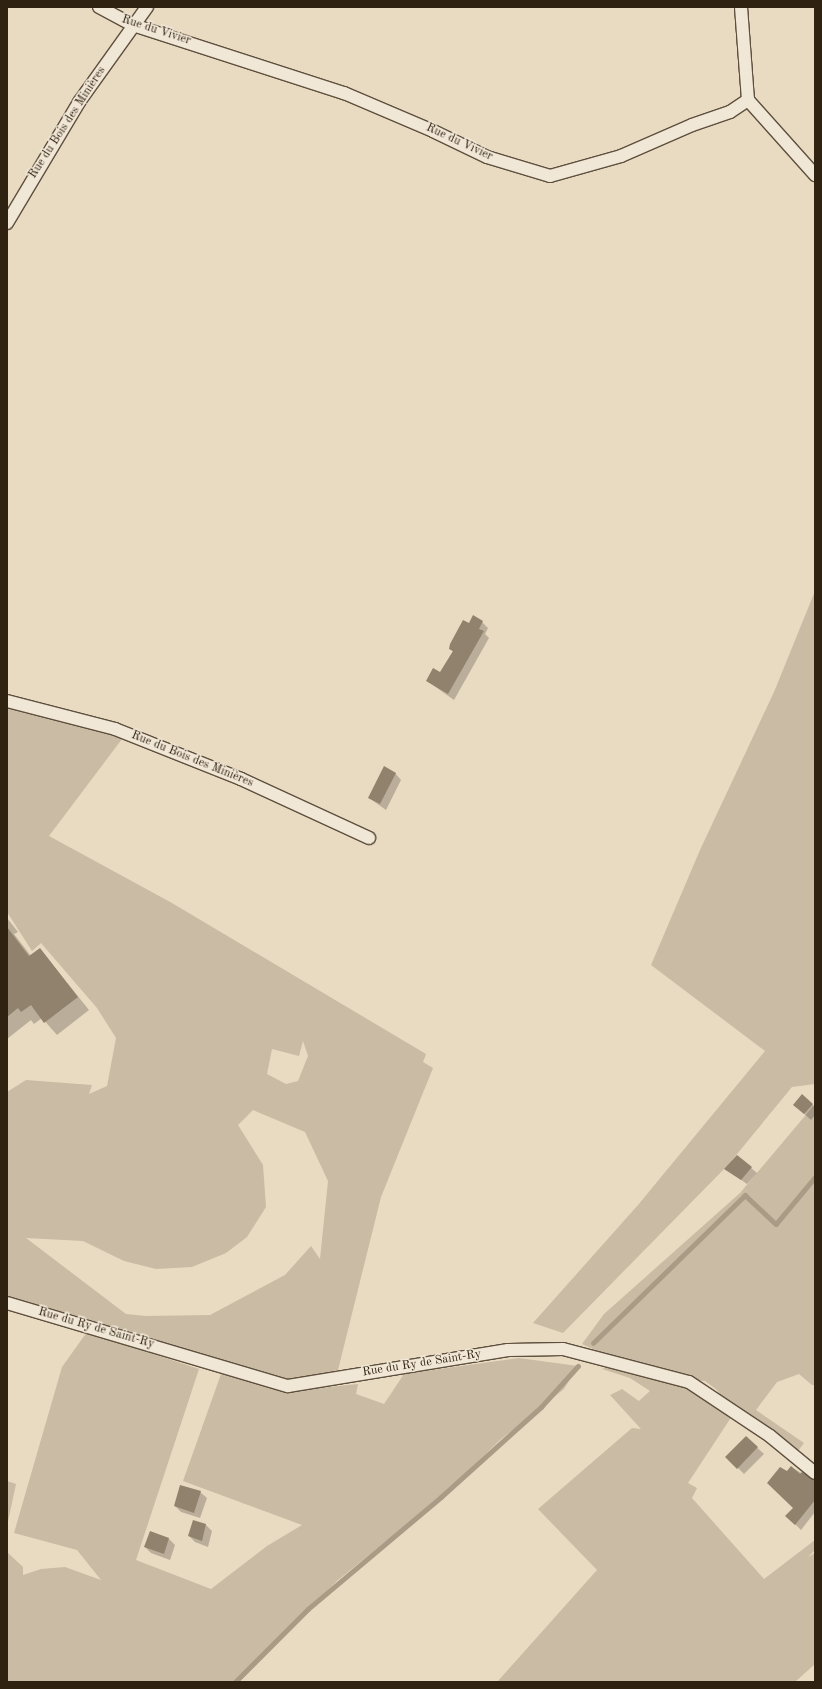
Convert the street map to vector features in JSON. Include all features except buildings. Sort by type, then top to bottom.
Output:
[{"type":"street","name":"Rue du Vivier","points":[[98,7],[133,25],[344,93],[433,131],[487,157],[550,176],[621,156],[692,125],[730,112],[748,100]]},
{"type":"street","name":"Rue du Bois des Minières","points":[[7,222],[79,102],[147,7]]},
{"type":"street","points":[[742,7],[748,100],[815,175]]},
{"type":"street","name":"Rue du Bois des Minières","points":[[7,701],[115,729],[241,779],[369,838]]},
{"type":"street","name":"Rue du Ry de Saint-Ry","points":[[7,1303],[288,1386],[508,1350],[563,1349],[688,1382],[770,1436],[815,1473]]},
{"type":"shaded area","points":[[815,591],[815,1084],[792,1087],[728,1165],[563,1333],[533,1323],[638,1205],[765,1051],[651,965],[700,850],[774,692]]},
{"type":"shaded area","points":[[7,706],[125,735],[49,836],[172,903],[426,1054],[423,1062],[433,1068],[381,1197],[338,1370],[288,1381],[7,1299],[7,1092],[26,1080],[92,1085],[89,1094],[107,1086],[116,1038],[97,1008],[41,943],[32,951],[7,912]],"holes":[[[303,1041],[308,1056],[298,1081],[286,1084],[267,1074],[272,1049],[299,1056]],[[253,1110],[305,1132],[328,1181],[320,1259],[311,1246],[285,1275],[210,1315],[146,1316],[126,1314],[26,1238],[83,1241],[124,1261],[156,1269],[192,1267],[226,1253],[247,1237],[266,1207],[263,1165],[238,1125]]]},
{"type":"shaded area","points":[[815,1104],[815,1385],[812,1385],[799,1374],[777,1382],[756,1410],[804,1443],[798,1451],[724,1400],[717,1390],[705,1381],[694,1380],[732,1416],[688,1483],[697,1488],[692,1498],[764,1579],[815,1540],[815,1550],[808,1557],[815,1553],[815,1664],[795,1682],[497,1682],[597,1570],[538,1509],[632,1428],[641,1429],[610,1395],[622,1389],[639,1401],[650,1391],[630,1378],[602,1369],[611,1366],[613,1358],[582,1344],[604,1314],[740,1193]]},
{"type":"shaded area","points":[[87,1332],[199,1369],[136,1560],[211,1589],[267,1546],[302,1525],[183,1481],[221,1374],[289,1391],[358,1384],[356,1394],[384,1404],[404,1374],[519,1358],[578,1366],[564,1389],[500,1440],[441,1497],[338,1580],[234,1682],[7,1682],[7,1552],[23,1567],[23,1575],[41,1569],[65,1567],[101,1580],[77,1550],[14,1533],[62,1367]]},
{"type":"shaded area","points":[[7,1481],[16,1484],[7,1526]]},
{"type":"waterway","points":[[593,1343],[745,1195],[776,1224],[815,1177]]},
{"type":"waterway","points":[[235,1682],[308,1609],[441,1497],[541,1407],[578,1366]]}]
